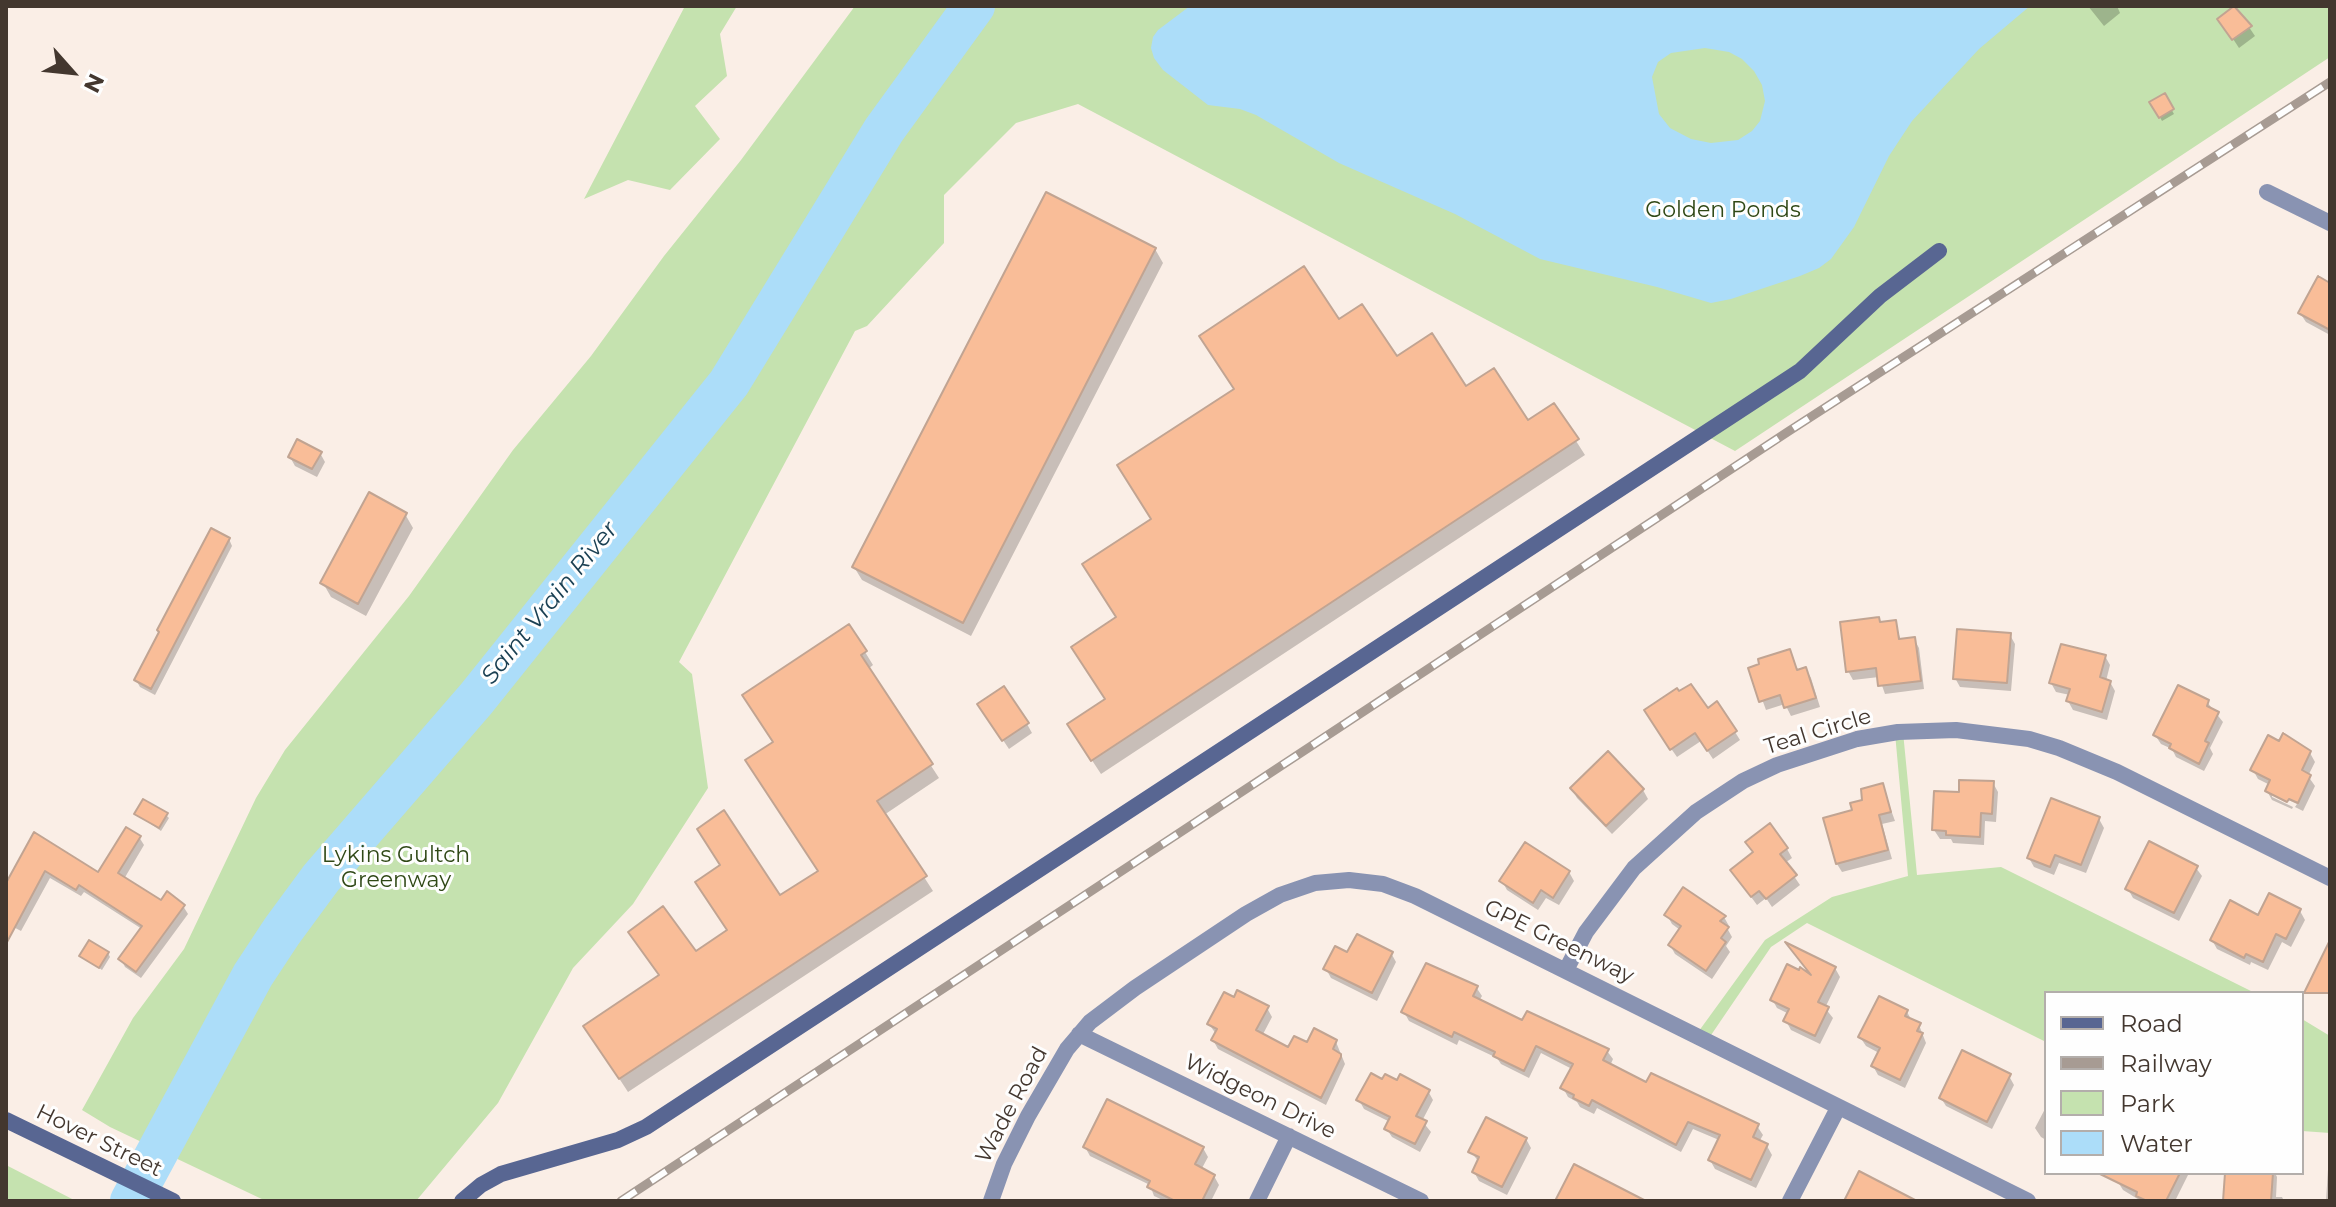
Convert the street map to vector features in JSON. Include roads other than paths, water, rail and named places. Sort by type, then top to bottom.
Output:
[{"type":"street","points":[[2267,192],[2330,223]]},
{"type":"street","points":[[462,1201],[501,1174],[618,1140],[660,1118],[1800,371],[1871,304],[1939,251]]},
{"type":"street","name":"Teal Circle","points":[[1566,970],[1597,916],[1634,868],[1696,812],[1743,781],[1777,765],[1857,739],[1898,732],[1956,730],[2029,739],[2059,748],[2117,772],[2330,878]]},
{"type":"street","name":"GPE Greenway","points":[[1079,1034],[1125,995],[1246,914],[1280,895],[1315,883],[1365,881],[1399,889],[2028,1201]]},
{"type":"street","name":"Widgeon Drive","points":[[1079,1034],[1421,1201]]},
{"type":"street","name":"Wade Road","points":[[991,1201],[1021,1128],[1053,1070],[1079,1034]]},
{"type":"street","points":[[1790,1201],[1838,1108]]},
{"type":"street","name":"Hover Street","points":[[6,1120],[173,1201]]},
{"type":"street","points":[[1257,1201],[1289,1136]]},
{"type":"water","points":[[1190,6],[2030,6],[1979,49],[1912,121],[1889,156],[1854,227],[1831,259],[1800,276],[1711,303],[1540,259],[1455,214],[1339,163],[1256,115],[1240,109],[1208,105],[1163,70],[1154,58],[1151,48],[1158,30]],"holes":[[[1705,48],[1729,52],[1742,59],[1762,85],[1765,101],[1760,121],[1738,140],[1711,143],[1691,139],[1670,128],[1659,114],[1652,77],[1658,62],[1671,53]]]},
{"type":"waterway","name":"Saint Vrain River","points":[[131,1201],[253,975],[282,931],[321,878],[476,699],[729,383],[884,130],[974,6]]},
{"type":"railway","points":[[621,1201],[1789,431],[2330,82]]},
{"type":"park label","name":"Golden Ponds","points":[[1723,211]]},
{"type":"park label","name":"Lykins Gultch Greenway","points":[[396,868]]}]
